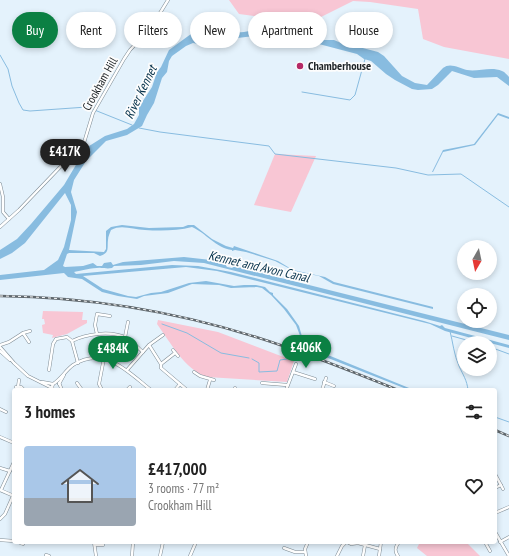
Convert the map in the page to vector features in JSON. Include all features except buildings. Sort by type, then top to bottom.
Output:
[{"type":"street","name":"Crookham Hill","points":[[0,227],[64,163],[80,151],[83,146],[93,113],[126,54],[152,26],[168,0]]},
{"type":"street","points":[[0,184],[4,197],[4,212],[9,219]]},
{"type":"street","points":[[97,334],[95,325],[96,314],[110,316]]},
{"type":"street","points":[[92,318],[96,319]]},
{"type":"street","points":[[125,337],[128,322]]},
{"type":"street","points":[[126,328],[131,329]]},
{"type":"street","points":[[14,363],[0,346],[30,331]]},
{"type":"street","points":[[23,334],[29,342]]},
{"type":"street","points":[[72,342],[97,334],[104,334],[125,337],[143,352]]},
{"type":"street","points":[[127,370],[149,346],[163,335]]},
{"type":"street","points":[[48,368],[56,339],[67,337],[72,342],[78,363]]},
{"type":"street","points":[[149,346],[161,364],[161,368],[185,388]]},
{"type":"street","points":[[173,350],[178,356]]},
{"type":"street","points":[[0,352],[28,376],[50,388]]},
{"type":"street","points":[[161,364],[175,353]]},
{"type":"street","points":[[101,388],[99,384],[104,358]]},
{"type":"street","points":[[39,382],[53,384],[60,387],[65,373],[78,363],[104,358],[127,370],[147,388]]},
{"type":"street","points":[[286,388],[296,364]]},
{"type":"street","points":[[194,372],[208,379],[214,380]]},
{"type":"street","points":[[293,372],[315,379]]},
{"type":"street","points":[[322,388],[326,378]]},
{"type":"street","points":[[207,388],[208,379]]},
{"type":"street","points":[[19,380],[17,387],[19,388]]},
{"type":"street","points":[[324,382],[334,386]]},
{"type":"street","points":[[77,383],[80,387]]},
{"type":"street","points":[[262,383],[287,385]]},
{"type":"street","points":[[52,388],[53,384]]},
{"type":"street","points":[[177,388],[180,384]]},
{"type":"street","points":[[2,409],[6,412]]},
{"type":"street","points":[[0,437],[12,442]]},
{"type":"street","points":[[12,467],[0,490],[12,495]]},
{"type":"street","points":[[0,468],[10,472]]},
{"type":"street","points":[[497,478],[503,489]]},
{"type":"street","points":[[497,487],[501,485]]},
{"type":"street","points":[[0,519],[5,514],[12,500]]},
{"type":"street","points":[[497,512],[509,507]]},
{"type":"street","points":[[497,536],[509,556]]},
{"type":"street","points":[[500,542],[509,536]]},
{"type":"street","points":[[0,540],[12,541]]},
{"type":"street","points":[[96,556],[94,544],[103,545]]},
{"type":"street","points":[[132,556],[133,544]]},
{"type":"street","points":[[160,556],[163,544]]},
{"type":"street","points":[[190,556],[195,544]]},
{"type":"street","points":[[306,556],[305,552],[307,544]]},
{"type":"street","points":[[337,556],[344,544]]},
{"type":"street","points":[[359,544],[380,549]]},
{"type":"street","points":[[379,556],[381,544]]},
{"type":"street","points":[[397,544],[395,551],[398,556]]},
{"type":"street","points":[[486,544],[490,551]]},
{"type":"street","points":[[363,556],[365,545]]},
{"type":"street","points":[[487,547],[492,545]]},
{"type":"street","points":[[285,554],[285,549],[295,552],[305,552]]},
{"type":"shaded area","points":[[229,0],[509,0],[509,59],[444,47],[423,39],[418,9],[353,1],[327,14],[327,12],[248,12],[248,15],[240,14],[240,12],[238,12]]},
{"type":"shaded area","points":[[275,154],[316,156],[291,212],[254,205]]},
{"type":"shaded area","points":[[43,311],[83,312],[82,320],[87,320],[87,323],[67,334],[52,338],[53,335],[43,333],[42,325],[45,324],[44,319],[42,319]]},
{"type":"shaded area","points":[[158,320],[218,332],[294,361],[287,382],[207,377],[191,368],[185,362],[157,324]]},
{"type":"shaded area","points":[[419,544],[468,544],[480,556],[427,556],[417,548]]},
{"type":"water","points":[[248,31],[248,37],[240,38],[240,32]]},
{"type":"water","points":[[190,35],[190,44],[172,56],[169,61],[167,72],[162,78],[154,103],[142,126],[127,135],[106,141],[86,161],[74,180],[71,192],[77,212],[69,250],[104,252],[106,249],[106,231],[111,227],[122,225],[149,228],[183,227],[194,225],[212,239],[226,246],[233,248],[234,246],[278,261],[293,270],[325,277],[334,282],[433,307],[433,309],[333,284],[319,276],[294,271],[275,261],[246,252],[226,249],[192,227],[163,231],[123,227],[115,228],[111,230],[108,239],[107,252],[103,255],[100,256],[94,253],[69,253],[67,254],[63,266],[83,266],[93,263],[97,266],[102,266],[104,263],[111,262],[113,265],[123,262],[184,257],[211,260],[225,264],[227,267],[232,268],[235,266],[457,322],[457,327],[204,263],[174,261],[141,265],[114,266],[112,268],[96,268],[74,272],[76,274],[172,265],[198,266],[231,272],[440,326],[442,325],[445,328],[475,336],[464,336],[445,331],[430,324],[217,271],[186,267],[83,276],[103,289],[136,297],[161,292],[189,283],[206,281],[234,286],[256,285],[265,287],[273,293],[273,295],[287,309],[299,326],[303,340],[315,344],[319,351],[323,353],[409,388],[404,388],[316,352],[313,347],[302,341],[296,325],[284,309],[262,288],[231,288],[219,285],[192,284],[168,293],[144,296],[137,299],[102,292],[82,279],[68,277],[64,273],[0,280],[0,275],[44,270],[58,260],[64,247],[71,220],[71,205],[65,193],[25,243],[12,253],[0,259],[0,250],[17,239],[64,185],[86,148],[105,136],[127,129],[134,124],[139,115],[139,107],[152,87],[157,72],[169,50],[172,48],[182,48],[182,41]]},
{"type":"water","points":[[327,40],[335,40],[335,48],[363,48],[378,52],[384,56],[402,76],[415,83],[427,85],[443,68],[452,65],[467,70],[493,69],[502,71],[509,77],[509,86],[497,77],[474,78],[452,71],[432,89],[412,89],[386,74],[371,61],[364,59],[357,54],[327,46]]},
{"type":"water","points":[[498,113],[509,117],[509,119],[498,115],[475,145],[443,152],[432,172],[443,150],[474,144]]},
{"type":"water","points":[[461,328],[481,328],[509,335],[509,340]]},
{"type":"water","points":[[497,342],[509,345],[509,348],[497,345]]},
{"type":"waterway","name":"River Kennet","points":[[0,55],[8,69],[12,86],[23,110],[30,111],[87,107],[132,125]]},
{"type":"waterway","points":[[302,92],[350,100],[355,95],[365,59]]},
{"type":"waterway","points":[[139,128],[269,146],[275,154],[396,168],[428,175],[461,174],[509,207]]},
{"type":"waterway","points":[[162,324],[187,333],[221,353],[249,358]]},
{"type":"waterway","points":[[450,331],[456,358],[466,380],[468,388]]},
{"type":"waterway","points":[[452,336],[457,337]]},
{"type":"waterway","points":[[497,350],[509,354]]},
{"type":"waterway","points":[[252,359],[259,363],[259,372],[277,371],[280,360],[287,359]]},
{"type":"waterway","points":[[497,418],[509,422]]},
{"type":"railway","points":[[0,296],[65,299],[130,307],[193,320],[274,343],[393,388]]},
{"type":"railway","points":[[497,431],[509,436]]},
{"type":"place","name":"Chamberhouse","points":[[300,66]]},
{"type":"water label","name":"Kennet and Avon Canal","points":[[259,266]]}]
